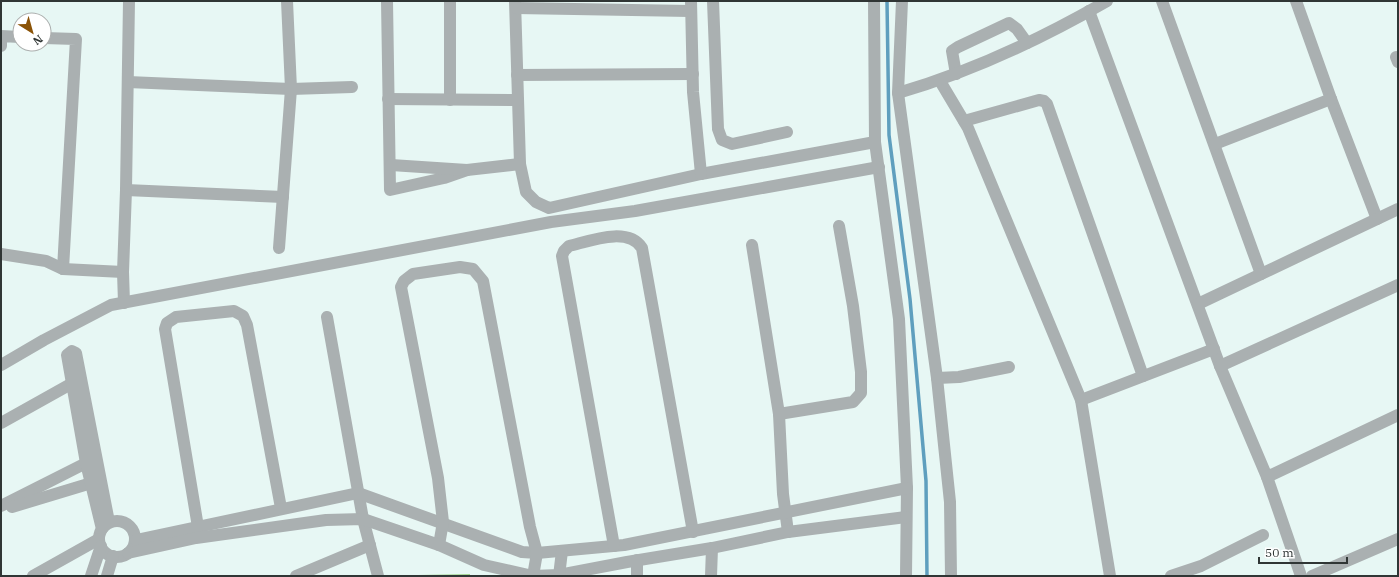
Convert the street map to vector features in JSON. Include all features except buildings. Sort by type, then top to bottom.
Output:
[{"type":"street","points":[[124,303],[123,272],[129,1]]},
{"type":"street","points":[[279,248],[290,89],[287,1]]},
{"type":"street","points":[[387,1],[388,99],[391,165],[390,194],[467,170]]},
{"type":"street","points":[[450,1],[450,100]]},
{"type":"street","points":[[713,1],[718,129],[722,140],[732,144],[788,132]]},
{"type":"street","points":[[874,1],[875,142],[899,319],[907,488],[906,576]]},
{"type":"street","points":[[902,1],[898,93],[937,378],[950,502],[951,576]]},
{"type":"street","points":[[898,93],[940,81],[1027,43],[1107,1]]},
{"type":"street","points":[[1162,1],[1261,274]]},
{"type":"street","points":[[1296,1],[1331,99],[1377,219]]},
{"type":"street","points":[[701,174],[693,74],[690,6],[516,5],[520,164],[526,192],[536,202],[549,208],[701,174],[875,142]]},
{"type":"street","points":[[1089,11],[1220,366],[1267,477],[1301,576]]},
{"type":"street","points":[[956,74],[952,51],[1009,23],[1017,29],[1027,43]]},
{"type":"street","points":[[1,46],[1,36],[12,37]]},
{"type":"street","points":[[692,37],[714,36]]},
{"type":"street","points":[[52,38],[76,39],[63,269]]},
{"type":"street","points":[[517,75],[693,74]]},
{"type":"street","points":[[940,81],[964,121],[1081,400],[1110,576]]},
{"type":"street","points":[[128,82],[290,89],[352,87]]},
{"type":"street","points":[[388,99],[518,100]]},
{"type":"street","points":[[1215,144],[1331,99]]},
{"type":"street","points":[[964,121],[1039,100],[1044,101],[1047,104],[1143,376]]},
{"type":"street","points":[[391,165],[467,170],[520,164]]},
{"type":"street","points":[[2,362],[111,305],[551,222],[635,211],[879,167]]},
{"type":"street","points":[[126,190],[283,197]]},
{"type":"street","points":[[1198,304],[1398,209]]},
{"type":"street","points":[[779,414],[853,402],[861,393],[861,372],[853,306],[840,226]]},
{"type":"street","points":[[637,576],[632,561],[619,546],[562,256],[564,251],[570,246],[615,236],[627,236],[640,244],[642,248],[693,532]]},
{"type":"street","points":[[752,245],[779,414],[785,512],[788,532]]},
{"type":"street","points":[[1,254],[46,261],[63,269],[123,272]]},
{"type":"street","points":[[438,546],[443,522],[438,478],[401,286],[407,277],[413,274],[467,267],[478,273],[483,281],[530,526],[537,553],[533,576]]},
{"type":"street","points":[[1220,366],[1398,286]]},
{"type":"street","points":[[198,528],[165,329],[167,323],[176,317],[234,311],[243,316],[247,325],[281,508]]},
{"type":"street","points":[[327,317],[363,519],[378,576]]},
{"type":"street","points":[[1081,400],[1214,349]]},
{"type":"street","points":[[937,378],[958,377],[1009,367]]},
{"type":"street","points":[[1,423],[77,381],[96,481],[103,534],[103,550],[113,556],[128,554],[196,538],[326,520],[363,519],[438,546],[484,571],[533,576],[559,576],[632,561],[712,548],[788,532],[906,517]]},
{"type":"street","points":[[1267,477],[1398,414]]},
{"type":"street","points":[[1,506],[91,461]]},
{"type":"street","points":[[1,510],[96,481]]},
{"type":"street","points":[[136,540],[198,528],[281,508],[358,493],[443,522],[522,552],[537,553],[619,546],[907,488]]},
{"type":"street","points":[[33,576],[103,534],[120,520],[130,525],[133,529],[136,540],[135,545],[128,554]]},
{"type":"street","points":[[91,576],[103,534]]},
{"type":"street","points":[[1171,576],[1201,566],[1264,535]]},
{"type":"street","points":[[1312,576],[1398,539]]},
{"type":"street","points":[[296,576],[370,545]]},
{"type":"street","points":[[711,576],[712,548]]},
{"type":"street","points":[[559,576],[562,551]]},
{"type":"street","points":[[107,576],[113,556]]},
{"type":"green space","points":[[470,574],[470,576],[418,576],[418,575]]},
{"type":"waterway","points":[[887,1],[889,135],[910,299],[926,481],[927,576]]}]
